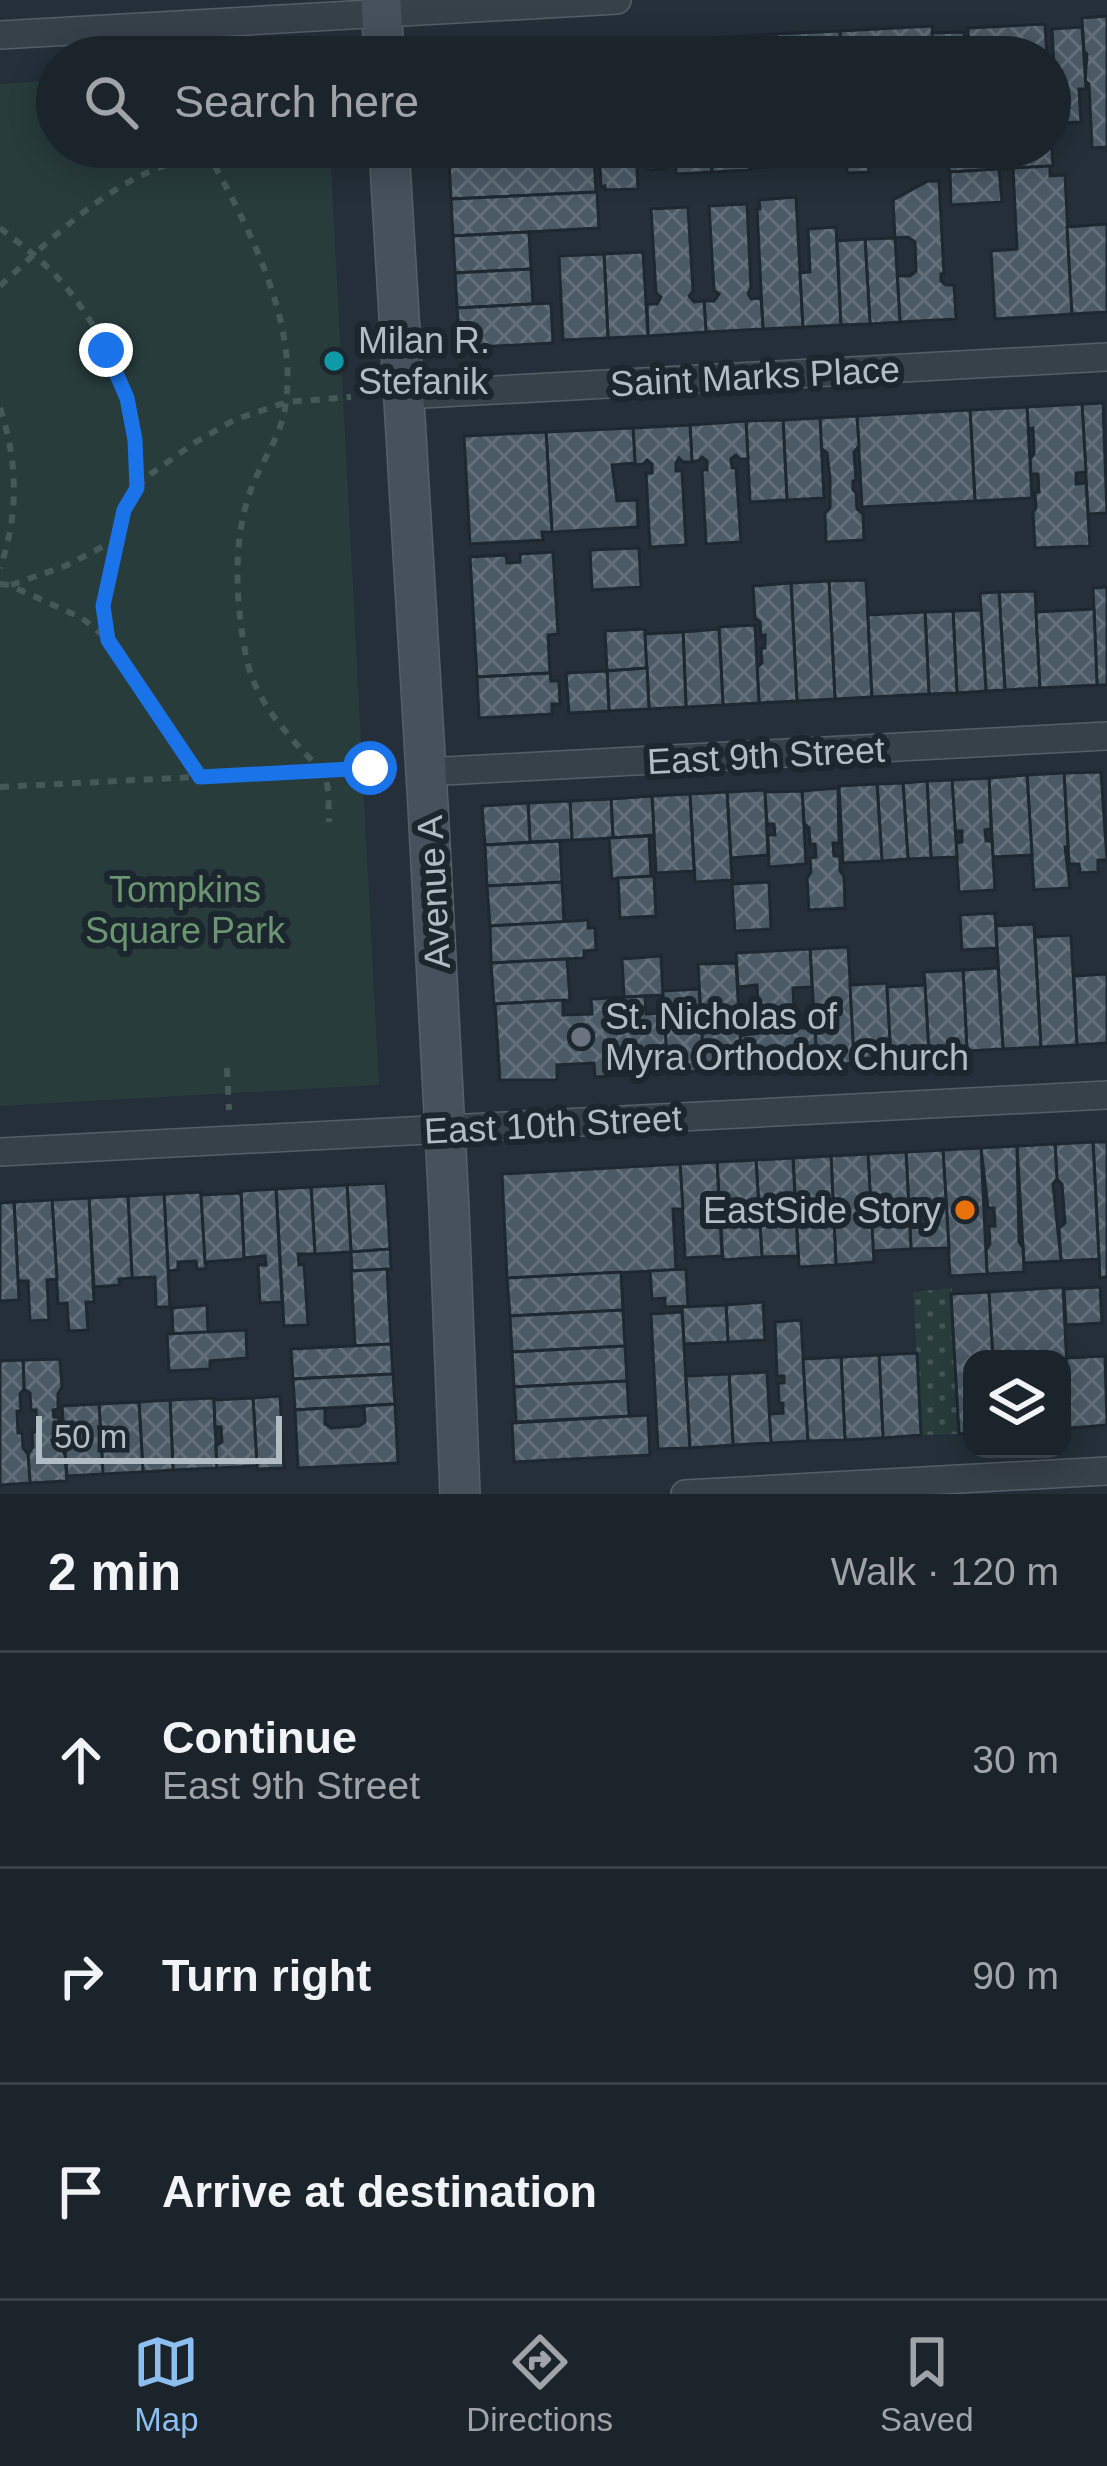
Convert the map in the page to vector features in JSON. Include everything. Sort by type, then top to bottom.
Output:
[{"type":"main road","points":[[381,6],[383,36]]},
{"type":"main road","name":"Avenue A","points":[[390,168],[445,1129],[460,1494]]},
{"type":"street","points":[[0,35],[381,6],[617,0]]},
{"type":"street","name":"Saint Marks Place","points":[[404,394],[1107,357]]},
{"type":"street","name":"East 9th Street","points":[[426,772],[1107,736]]},
{"type":"street","name":"East 10th Street","points":[[0,1152],[1107,1095]]},
{"type":"street","points":[[685,1494],[1107,1471]]},
{"type":"path","points":[[0,286],[105,197],[161,168]]},
{"type":"path","points":[[220,168],[273,291],[285,355],[282,426],[241,520],[239,580],[247,660],[263,701],[326,779],[329,823]]},
{"type":"path","points":[[0,228],[60,280],[106,350],[127,398],[137,488]]},
{"type":"path","points":[[108,640],[103,606],[124,510],[137,488],[194,442],[234,420],[286,401],[351,397]]},
{"type":"path","points":[[0,408],[9,437],[15,494],[0,568]]},
{"type":"path","points":[[4,585],[65,566],[118,538]]},
{"type":"path","points":[[4,585],[82,618],[108,640],[200,777]]},
{"type":"path","points":[[0,787],[370,768]]},
{"type":"path","points":[[227,1068],[229,1110]]},
{"type":"green space","name":"Tompkins Square Park","points":[[36,81],[36,168],[331,168],[379,1085],[0,1106],[0,84]]},
{"type":"green space","points":[[952,1288],[959,1434],[921,1435],[913,1292]]},
{"type":"building","points":[[1107,16],[1107,147],[1092,148],[1082,18]]},
{"type":"building","points":[[1045,24],[1046,36],[968,36],[968,28]]},
{"type":"building","points":[[932,26],[933,36],[840,36],[840,31]]},
{"type":"building","points":[[1082,27],[1086,89],[1079,89],[1081,122],[1071,122],[1071,36],[1052,36],[1052,29]]},
{"type":"building","points":[[840,31],[840,36],[776,36]]},
{"type":"building","points":[[964,32],[964,36],[932,36]]},
{"type":"building","points":[[449,168],[595,168],[596,192],[451,199]]},
{"type":"building","points":[[600,168],[637,168],[638,189],[601,187]]},
{"type":"building","points":[[676,168],[712,168],[712,172],[676,174]]},
{"type":"building","points":[[712,168],[750,168],[750,170],[712,172]]},
{"type":"building","points":[[847,168],[869,168],[869,172],[847,173]]},
{"type":"building","points":[[948,168],[1019,168],[950,172]]},
{"type":"building","points":[[1013,168],[1050,168],[1050,176],[1065,175],[1072,314],[995,319],[991,251],[1017,249]]},
{"type":"building","points":[[999,169],[1002,202],[951,205],[950,172]]},
{"type":"building","points":[[928,181],[939,181],[941,281],[954,285],[956,319],[900,322],[897,276],[916,271],[915,242],[895,238],[893,200]]},
{"type":"building","points":[[597,192],[599,228],[453,236],[451,199]]},
{"type":"building","points":[[796,197],[803,327],[763,329],[759,200]]},
{"type":"building","points":[[747,204],[748,293],[751,299],[761,298],[763,329],[706,332],[704,301],[714,301],[719,294],[714,290],[709,206]]},
{"type":"building","points":[[688,207],[693,291],[689,296],[694,302],[704,301],[706,332],[648,336],[647,304],[657,304],[661,297],[656,293],[651,209]]},
{"type":"building","points":[[1107,224],[1107,312],[1072,314],[1067,227]]},
{"type":"building","points":[[836,227],[841,325],[803,327],[800,273],[810,272],[808,229]]},
{"type":"building","points":[[529,232],[531,269],[455,273],[453,236]]},
{"type":"building","points":[[895,238],[900,322],[870,324],[865,239]]},
{"type":"building","points":[[865,239],[870,324],[841,325],[837,241]]},
{"type":"building","points":[[643,252],[648,336],[608,338],[604,254]]},
{"type":"building","points":[[604,254],[608,338],[563,340],[559,256]]},
{"type":"building","points":[[531,269],[533,304],[457,308],[455,273]]},
{"type":"building","points":[[551,303],[553,343],[460,348],[457,308]]},
{"type":"building","points":[[1103,403],[1107,513],[1088,514],[1082,404]]},
{"type":"building","points":[[1082,404],[1086,472],[1076,473],[1076,484],[1086,483],[1090,546],[1035,548],[1038,474],[1031,474],[1033,428],[1028,429],[1027,407]]},
{"type":"building","points":[[1027,407],[1032,498],[975,501],[970,410]]},
{"type":"building","points":[[970,410],[975,501],[862,507],[857,416]]},
{"type":"building","points":[[857,416],[859,446],[854,452],[853,490],[857,509],[863,514],[864,540],[826,542],[830,478],[827,453],[821,448],[820,418]]},
{"type":"building","points":[[820,418],[824,498],[787,500],[783,420]]},
{"type":"building","points":[[783,420],[787,500],[750,502],[746,421]]},
{"type":"building","points":[[746,421],[748,459],[736,455],[731,459],[736,468],[741,542],[706,544],[702,470],[707,470],[707,461],[702,457],[692,462],[690,425]]},
{"type":"building","points":[[690,425],[692,462],[679,458],[676,463],[676,471],[682,471],[686,545],[650,547],[646,473],[652,473],[652,464],[647,460],[635,465],[633,428]]},
{"type":"building","points":[[633,428],[635,463],[612,465],[617,501],[637,500],[638,527],[552,532],[546,432]]},
{"type":"building","points":[[546,432],[552,532],[542,532],[543,540],[470,544],[464,436]]},
{"type":"building","points":[[639,548],[641,587],[592,590],[590,550]]},
{"type":"building","points":[[553,552],[558,634],[548,635],[550,673],[477,677],[470,557],[506,555],[507,563],[520,562],[520,554]]},
{"type":"building","points":[[866,580],[872,697],[835,699],[829,581]]},
{"type":"building","points":[[829,581],[835,699],[797,701],[791,583]]},
{"type":"building","points":[[791,583],[797,701],[759,703],[757,667],[762,663],[765,635],[761,636],[755,618],[753,586]]},
{"type":"building","points":[[1107,587],[1107,685],[1097,685],[1093,588]]},
{"type":"building","points":[[1035,591],[1040,688],[1005,690],[999,592]]},
{"type":"building","points":[[999,592],[1005,690],[986,691],[980,593]]},
{"type":"building","points":[[1094,609],[1097,685],[1040,688],[1036,612]]},
{"type":"building","points":[[981,610],[986,691],[957,693],[953,611]]},
{"type":"building","points":[[953,611],[957,693],[929,694],[925,612]]},
{"type":"building","points":[[925,612],[929,694],[872,697],[868,615]]},
{"type":"building","points":[[755,625],[759,703],[723,705],[719,627]]},
{"type":"building","points":[[645,629],[647,668],[607,671],[605,631]]},
{"type":"building","points":[[719,629],[723,705],[686,707],[683,632]]},
{"type":"building","points":[[683,632],[686,707],[649,709],[645,634]]},
{"type":"building","points":[[647,668],[649,709],[609,711],[607,671]]},
{"type":"building","points":[[607,671],[609,711],[569,713],[566,673]]},
{"type":"building","points":[[550,673],[551,681],[559,681],[560,704],[552,704],[552,714],[479,718],[477,677]]},
{"type":"building","points":[[1101,772],[1107,860],[1098,860],[1098,872],[1080,873],[1079,864],[1069,864],[1064,773]]},
{"type":"building","points":[[1064,773],[1070,888],[1034,890],[1027,775]]},
{"type":"building","points":[[1027,775],[1032,855],[993,857],[989,778]]},
{"type":"building","points":[[989,778],[991,829],[985,830],[986,841],[992,841],[995,890],[959,892],[956,843],[962,842],[962,831],[955,831],[952,780]]},
{"type":"building","points":[[952,780],[957,857],[931,858],[927,781]]},
{"type":"building","points":[[927,781],[931,858],[908,859],[903,783]]},
{"type":"building","points":[[903,783],[908,859],[882,861],[877,784]]},
{"type":"building","points":[[877,784],[882,861],[843,863],[839,786]]},
{"type":"building","points":[[838,788],[839,843],[833,843],[844,876],[845,908],[809,910],[807,878],[810,858],[816,857],[804,823],[802,791]]},
{"type":"building","points":[[765,790],[768,855],[731,858],[727,792]]},
{"type":"building","points":[[802,791],[806,864],[769,867],[768,835],[775,835],[774,824],[767,824],[765,792]]},
{"type":"building","points":[[727,792],[732,880],[695,882],[690,794]]},
{"type":"building","points":[[690,794],[694,871],[656,873],[652,796]]},
{"type":"building","points":[[652,796],[654,835],[613,838],[611,799]]},
{"type":"building","points":[[611,799],[613,838],[572,840],[570,801]]},
{"type":"building","points":[[570,801],[572,840],[530,842],[528,803]]},
{"type":"building","points":[[528,803],[530,842],[485,845],[482,806]]},
{"type":"building","points":[[649,836],[651,876],[612,879],[609,838]]},
{"type":"building","points":[[560,841],[562,882],[487,886],[485,845]]},
{"type":"building","points":[[654,876],[656,916],[620,918],[618,878]]},
{"type":"building","points":[[562,882],[564,922],[490,926],[487,886]]},
{"type":"building","points":[[769,882],[771,929],[735,931],[732,884]]},
{"type":"building","points":[[995,913],[997,948],[962,950],[960,915]]},
{"type":"building","points":[[588,920],[588,928],[595,928],[596,950],[584,951],[584,958],[491,963],[490,926]]},
{"type":"building","points":[[1034,924],[1041,1047],[1003,1049],[996,926]]},
{"type":"building","points":[[1071,935],[1077,1045],[1041,1047],[1035,937]]},
{"type":"building","points":[[848,947],[855,1063],[817,1066],[810,949]]},
{"type":"building","points":[[810,949],[812,987],[793,988],[795,1028],[815,1028],[817,1069],[743,1074],[740,1036],[759,1033],[759,1017],[757,985],[738,987],[736,953]]},
{"type":"building","points":[[661,956],[663,995],[624,997],[622,959]]},
{"type":"building","points":[[567,959],[570,1000],[494,1004],[491,963]]},
{"type":"building","points":[[736,963],[742,1069],[704,1071],[698,964]]},
{"type":"building","points":[[998,968],[1003,1049],[967,1051],[963,970]]},
{"type":"building","points":[[963,970],[967,1051],[929,1053],[924,972]]},
{"type":"building","points":[[1107,974],[1107,1043],[1077,1045],[1074,976]]},
{"type":"building","points":[[887,983],[891,1057],[854,1059],[850,985]]},
{"type":"building","points":[[925,985],[929,1055],[891,1057],[887,987]]},
{"type":"building","points":[[699,989],[704,1071],[667,1073],[663,991]]},
{"type":"building","name":"St. Nicholas of Myra Orthodox Church","points":[[645,996],[646,1014],[664,1013],[667,1058],[647,1059],[648,1074],[595,1077],[594,1063],[557,1065],[557,1080],[500,1080],[495,1004],[563,1000],[563,1015],[592,1014],[591,999]]},
{"type":"building","points":[[1093,1142],[1107,1142],[1107,1277],[1100,1278]]},
{"type":"building","points":[[1093,1142],[1099,1259],[1061,1261],[1059,1228],[1065,1223],[1055,1144]]},
{"type":"building","points":[[1055,1144],[1057,1179],[1053,1184],[1061,1261],[1024,1263],[1017,1146]]},
{"type":"building","points":[[1017,1146],[1024,1272],[987,1274],[989,1226],[995,1226],[994,1208],[988,1208],[981,1148]]},
{"type":"building","name":"EastSide Story","points":[[981,1148],[987,1274],[950,1276],[943,1150]]},
{"type":"building","points":[[943,1150],[949,1248],[911,1249],[906,1152]]},
{"type":"building","points":[[906,1152],[911,1249],[873,1251],[868,1154]]},
{"type":"building","points":[[868,1154],[874,1262],[836,1265],[831,1156]]},
{"type":"building","points":[[831,1156],[836,1265],[799,1267],[793,1158]]},
{"type":"building","points":[[793,1158],[798,1256],[762,1257],[756,1160]]},
{"type":"building","points":[[756,1160],[762,1257],[723,1260],[717,1162]]},
{"type":"building","points":[[717,1162],[722,1256],[685,1258],[680,1164]]},
{"type":"building","points":[[680,1164],[683,1209],[673,1209],[676,1270],[507,1278],[502,1174]]},
{"type":"building","points":[[386,1183],[390,1249],[351,1252],[347,1185]]},
{"type":"building","points":[[347,1185],[351,1252],[315,1254],[311,1187]]},
{"type":"building","points":[[311,1187],[315,1254],[298,1254],[299,1265],[304,1264],[308,1325],[284,1326],[276,1189]]},
{"type":"building","points":[[276,1189],[282,1302],[260,1303],[258,1265],[266,1265],[265,1256],[244,1258],[241,1191]]},
{"type":"building","points":[[201,1192],[206,1269],[197,1269],[196,1261],[178,1262],[178,1270],[168,1271],[164,1194]]},
{"type":"building","points":[[241,1193],[244,1259],[205,1262],[201,1195]]},
{"type":"building","points":[[164,1194],[170,1307],[156,1307],[155,1277],[132,1278],[128,1196]]},
{"type":"building","points":[[128,1196],[132,1278],[119,1279],[120,1285],[94,1287],[89,1198]]},
{"type":"building","points":[[89,1198],[94,1302],[86,1302],[88,1330],[69,1331],[67,1303],[58,1304],[52,1200]]},
{"type":"building","points":[[52,1200],[57,1279],[47,1280],[49,1320],[30,1321],[28,1281],[18,1281],[14,1202]]},
{"type":"building","points":[[14,1202],[19,1300],[0,1301],[0,1203]]},
{"type":"building","points":[[390,1249],[391,1269],[352,1271],[351,1252]]},
{"type":"building","points":[[387,1269],[391,1344],[355,1346],[351,1271]]},
{"type":"building","points":[[686,1269],[688,1306],[665,1307],[665,1298],[652,1299],[650,1271]]},
{"type":"building","points":[[621,1272],[623,1310],[510,1316],[507,1278]]},
{"type":"building","points":[[1063,1287],[1066,1350],[992,1350],[988,1292]]},
{"type":"building","points":[[1100,1287],[1102,1323],[1066,1325],[1064,1289]]},
{"type":"building","points":[[989,1292],[992,1350],[963,1350],[963,1434],[959,1434],[951,1294]]},
{"type":"building","points":[[763,1302],[765,1340],[728,1342],[726,1305]]},
{"type":"building","points":[[207,1305],[208,1332],[173,1334],[172,1308]]},
{"type":"building","points":[[726,1305],[728,1342],[684,1344],[682,1307]]},
{"type":"building","points":[[623,1310],[625,1346],[512,1352],[510,1316]]},
{"type":"building","points":[[682,1312],[690,1448],[658,1449],[651,1314]]},
{"type":"building","points":[[801,1320],[808,1441],[771,1443],[769,1414],[783,1413],[778,1383],[784,1383],[784,1376],[777,1376],[775,1322]]},
{"type":"building","points":[[246,1330],[247,1358],[210,1361],[210,1369],[169,1371],[167,1334]]},
{"type":"building","points":[[391,1344],[393,1374],[293,1379],[291,1349]]},
{"type":"building","points":[[625,1346],[627,1381],[514,1387],[512,1352]]},
{"type":"building","points":[[917,1353],[921,1435],[883,1438],[879,1355]]},
{"type":"building","points":[[879,1355],[883,1438],[845,1440],[841,1357]]},
{"type":"building","points":[[1105,1356],[1107,1425],[1071,1428],[1071,1358]]},
{"type":"building","points":[[841,1357],[845,1440],[808,1441],[803,1359]]},
{"type":"building","points":[[60,1359],[62,1387],[58,1409],[53,1410],[54,1417],[59,1417],[67,1481],[30,1483],[28,1454],[33,1447],[32,1432],[37,1432],[36,1410],[31,1410],[30,1393],[24,1389],[23,1360]]},
{"type":"building","points":[[23,1360],[18,1433],[22,1433],[28,1454],[30,1483],[0,1485],[0,1361]]},
{"type":"building","points":[[767,1372],[771,1443],[733,1445],[729,1374]]},
{"type":"building","points":[[393,1374],[395,1404],[295,1410],[293,1379]]},
{"type":"building","points":[[729,1374],[733,1445],[690,1448],[686,1376]]},
{"type":"building","points":[[627,1381],[629,1416],[516,1422],[514,1387]]},
{"type":"building","points":[[280,1396],[284,1468],[257,1469],[253,1398]]},
{"type":"building","points":[[214,1398],[217,1468],[173,1470],[170,1400]]},
{"type":"building","points":[[253,1398],[257,1466],[217,1468],[216,1446],[222,1442],[221,1427],[215,1427],[214,1400]]},
{"type":"building","points":[[170,1400],[173,1470],[143,1472],[139,1402]]},
{"type":"building","points":[[139,1402],[143,1472],[103,1474],[99,1404]]},
{"type":"building","points":[[99,1404],[103,1474],[67,1476],[62,1406]]},
{"type":"building","points":[[395,1404],[398,1463],[298,1468],[295,1410],[325,1408],[325,1424],[331,1428],[365,1422],[364,1406]]},
{"type":"building","points":[[648,1415],[650,1455],[514,1462],[512,1423]]},
{"type":"place","name":"Milan R. Stefanik","points":[[334,361]]},
{"type":"place","name":"St. Nicholas of Myra Orthodox Church","points":[[581,1037]]},
{"type":"place","name":"EastSide Story","points":[[965,1210]]},
{"type":"route","points":[[106,350],[127,398],[137,488],[124,510],[103,606],[108,640],[200,777],[370,768]]}]
